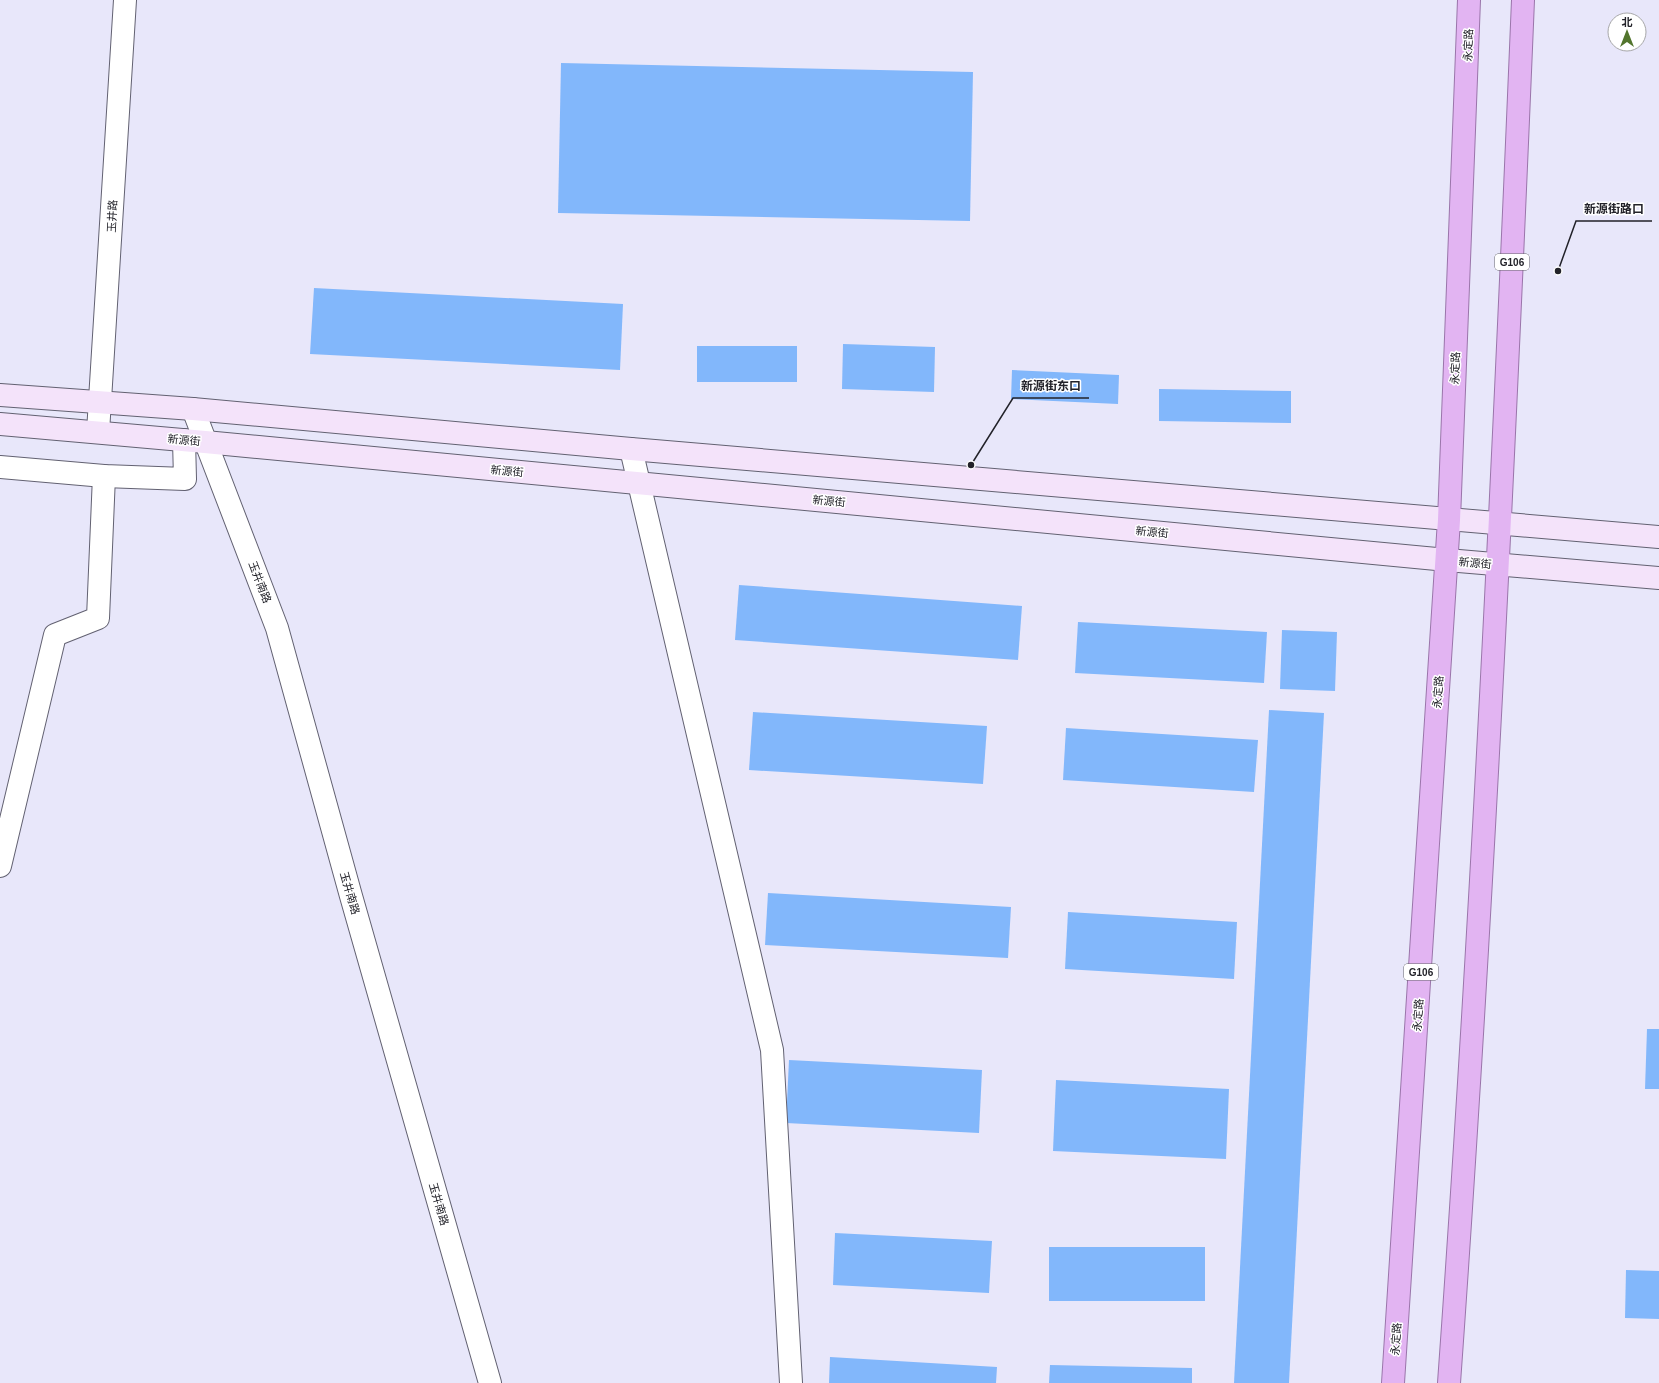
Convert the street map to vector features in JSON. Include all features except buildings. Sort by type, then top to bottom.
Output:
[{"type":"highway","name":"永定路","points":[[1393,1383],[1447,560],[1470,0]]},
{"type":"highway","name":"G106","points":[[1449,1383],[1463,1190],[1499,565],[1523,0]]},
{"type":"main road","points":[[0,395],[193,409],[631,449],[1659,537]]},
{"type":"main road","name":"新源街","points":[[0,424],[195,441],[1499,565],[1659,578]]},
{"type":"street","name":"玉井路","points":[[98,432],[124,0]]},
{"type":"street","name":"玉井南路","points":[[193,409],[195,441],[277,628],[351,896],[490,1383]]},
{"type":"street","points":[[0,467],[104,476],[185,479],[195,441]]},
{"type":"street","points":[[631,449],[772,1050],[791,1383]]},
{"type":"street","points":[[0,866],[55,635],[98,618],[104,476]]},
{"type":"place","name":"新源街路口","points":[[1558,271]]},
{"type":"place","name":"新源街东口","points":[[971,465]]}]
